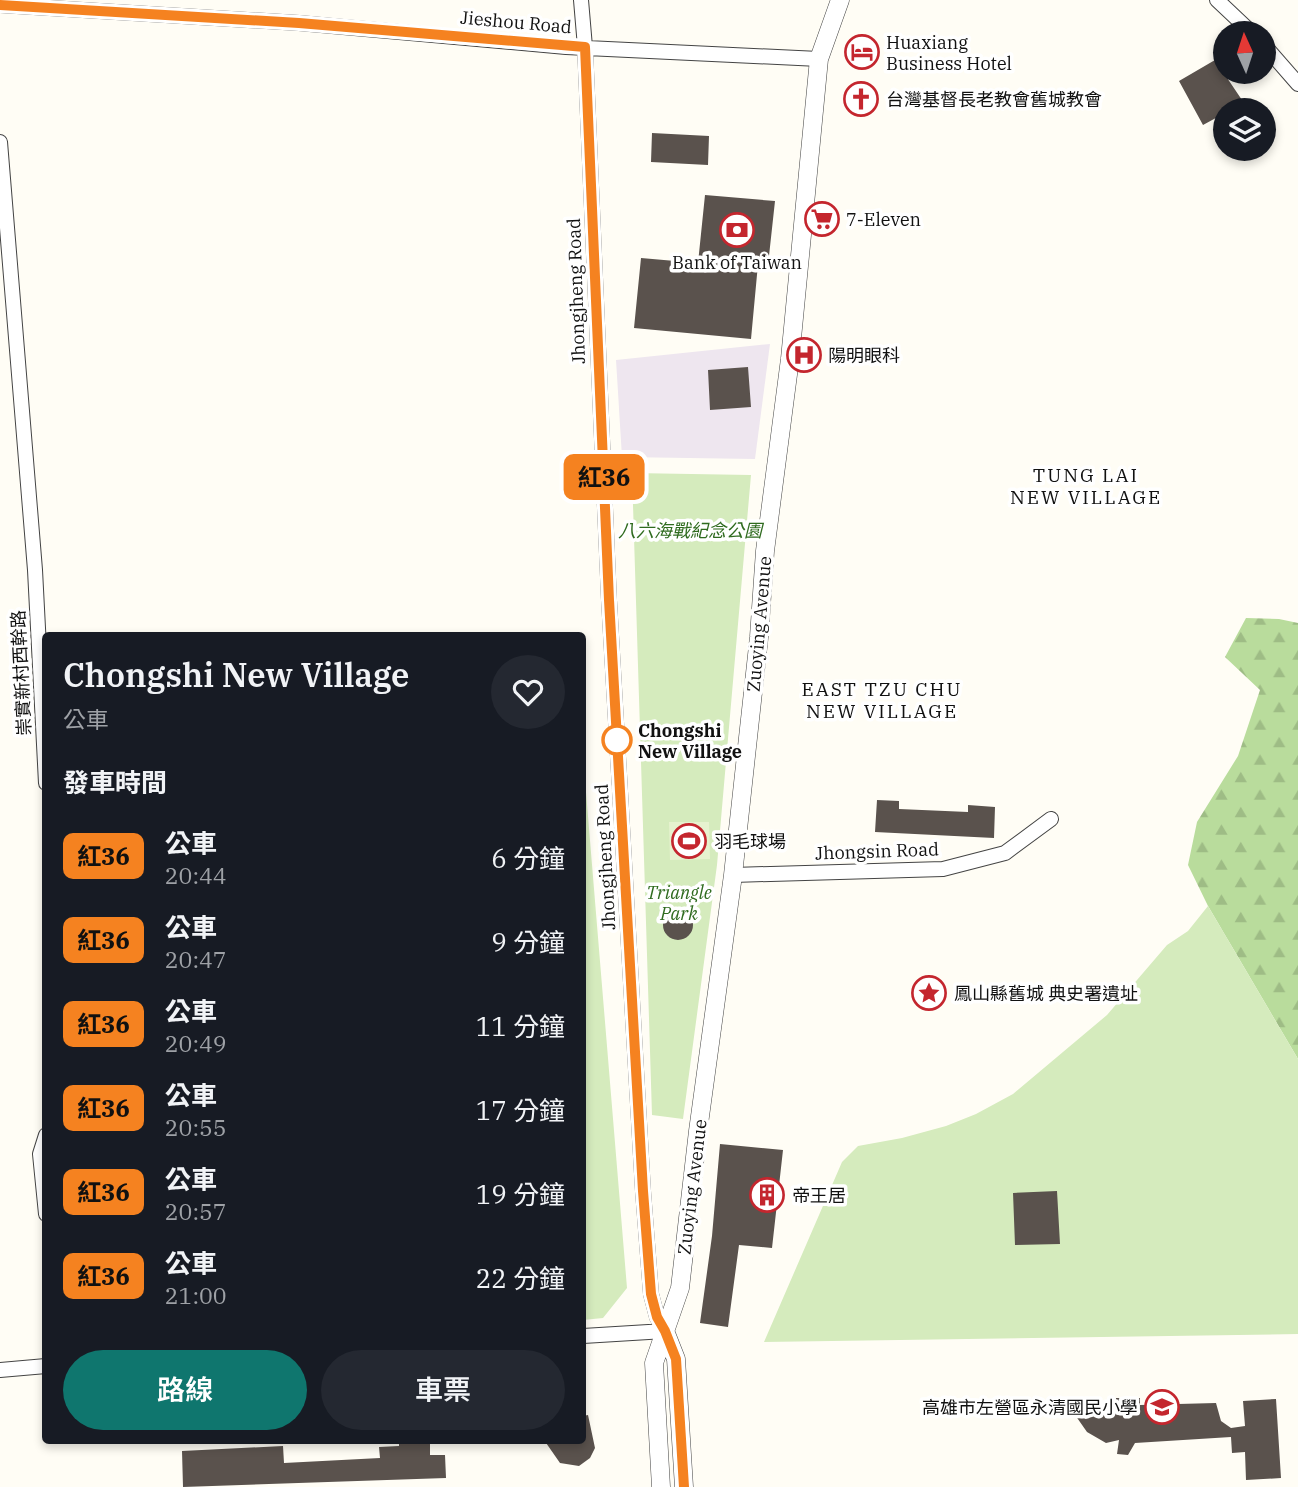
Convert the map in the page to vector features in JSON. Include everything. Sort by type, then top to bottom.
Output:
[{"type":"street","name":"Jhongjheng Road","points":[[581,0],[608,587],[643,1191],[651,1294],[657,1317],[665,1331]]},
{"type":"street","name":"Zuoying Avenue","points":[[661,1487],[654,1363],[680,1288],[698,1131],[733,875],[760,637],[765,551],[790,359],[819,59],[840,0]]},
{"type":"street","points":[[1217,0],[1239,21]]},
{"type":"street","name":"Jieshou Road","points":[[0,5],[299,23],[585,47],[819,59]]},
{"type":"street","points":[[1276,59],[1298,84]]},
{"type":"street","name":"崇實新村西幹路","points":[[0,142],[35,570],[42,706]]},
{"type":"street","name":"Jhongsin Road","points":[[733,875],[943,869],[1006,853],[1051,819]]},
{"type":"street","points":[[42,1148],[42,1174]]},
{"type":"street","points":[[586,1336],[665,1331],[676,1359],[684,1487]]},
{"type":"street","points":[[0,1370],[42,1366]]},
{"type":"shaded area","points":[[770,344],[755,459],[622,457],[616,360]]},
{"type":"green space","name":"八六海戰紀念公園","points":[[632,473],[751,475],[717,865],[683,1119],[652,1115]]},
{"type":"green space","points":[[1246,618],[1279,619],[1298,623],[1298,1059],[1208,906],[1188,865],[1197,822],[1238,756],[1260,690],[1225,657]]},
{"type":"green space","points":[[586,792],[627,1288],[603,1318],[586,1320]]},
{"type":"green space","name":"羽毛球場","points":[[669,822],[709,822],[710,859],[670,860]]},
{"type":"green space","points":[[1208,906],[1298,1059],[1298,1334],[764,1342],[842,1162],[858,1146],[946,1126],[976,1114],[1013,1094],[1107,1015],[1167,945],[1188,931]]},
{"type":"building","points":[[1213,61],[1213,84],[1231,84],[1241,98],[1213,98],[1213,120],[1203,125],[1179,81]]},
{"type":"building","points":[[652,133],[709,136],[708,165],[651,162]]},
{"type":"building","points":[[705,195],[775,201],[768,265],[758,264],[751,339],[634,328],[641,258],[698,263]]},
{"type":"building","points":[[748,367],[751,407],[710,410],[708,370]]},
{"type":"building","points":[[877,800],[899,801],[899,809],[968,812],[968,805],[995,807],[994,838],[875,832]]},
{"type":"building","points":[[678,910],[684,911],[692,919],[692,931],[684,939],[678,940],[672,939],[664,931],[663,925],[664,919],[672,911]]},
{"type":"building","points":[[720,1144],[783,1150],[772,1248],[739,1245],[728,1327],[700,1323],[712,1236]]},
{"type":"building","points":[[1057,1191],[1060,1244],[1015,1245],[1013,1193]]},
{"type":"building","points":[[1116,1398],[1140,1398],[1140,1405],[1216,1403],[1221,1421],[1231,1428],[1245,1426],[1243,1401],[1276,1399],[1281,1478],[1246,1480],[1245,1452],[1232,1453],[1231,1437],[1135,1443],[1128,1455],[1117,1454],[1119,1440],[1106,1443],[1087,1432],[1073,1412],[1116,1412]]},
{"type":"building","points":[[586,1415],[595,1448],[590,1458],[579,1466],[560,1463],[547,1444],[586,1444]]},
{"type":"building","points":[[430,1444],[430,1455],[445,1455],[446,1478],[183,1487],[182,1451],[283,1446],[284,1463],[380,1458],[379,1447]]},
{"type":"bus line","name":"紅36","points":[[0,5],[299,23],[585,47],[609,600],[643,1191],[653,1305],[676,1359],[684,1487]]},
{"type":"place","name":"Huaxiang Business Hotel","points":[[862,52]]},
{"type":"place","name":"台灣基督長老教會舊城教會","points":[[861,99]]},
{"type":"place","name":"7-Eleven","points":[[822,219]]},
{"type":"place","name":"Bank of Taiwan","points":[[737,230]]},
{"type":"place","name":"陽明眼科","points":[[804,355]]},
{"type":"place","name":"Chongshi New Village","points":[[617,740]]},
{"type":"place","name":"羽毛球場","points":[[689,841]]},
{"type":"place","name":"鳳山縣舊城 典史署遺址","points":[[929,993]]},
{"type":"place","name":"帝王居","points":[[767,1195]]},
{"type":"place","name":"高雄市左營區永清國民小學","points":[[1162,1407]]},
{"type":"district","name":"TUNG LAI NEW VILLAGE","points":[[1086,486]]},
{"type":"district","name":"EAST TZU CHU NEW VILLAGE","points":[[882,700]]},
{"type":"park label","name":"Triangle Park","points":[[679,902]]}]
